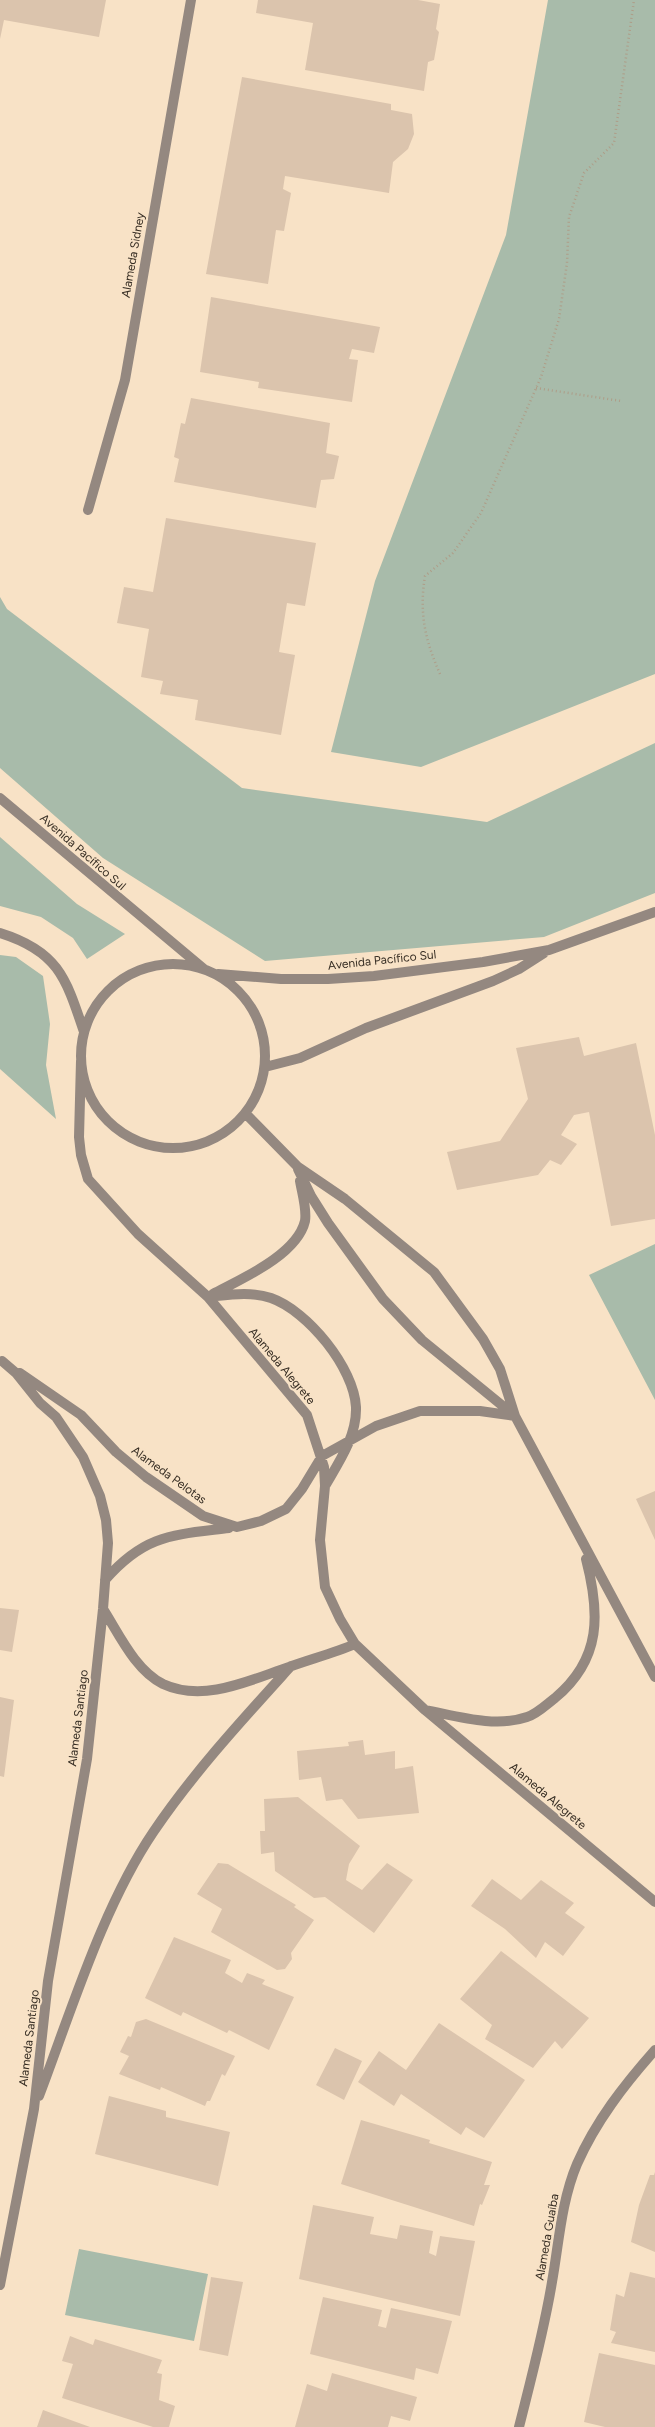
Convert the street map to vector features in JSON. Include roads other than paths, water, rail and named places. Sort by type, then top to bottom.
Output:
[{"type":"street","name":"Alameda Sidney","points":[[88,510],[125,380],[191,0]]},
{"type":"street","name":"Avenida Pacífico Sul","points":[[0,798],[134,912],[206,970]]},
{"type":"street","name":"Avenida Pacífico Sul","points":[[217,974],[295,979],[374,976],[549,950],[655,912]]},
{"type":"street","points":[[0,932],[35,948],[51,959],[64,978],[84,1032]]},
{"type":"street","name":"Avenida Pacífico Sul","points":[[265,1068],[300,1058],[366,1028],[493,981],[519,969],[549,950]]},
{"type":"street","points":[[175,964],[206,970],[217,974],[232,985],[252,1009],[264,1037],[265,1068],[256,1097],[246,1114],[213,1140],[184,1148],[154,1146],[126,1135],[103,1116],[87,1091],[81,1061],[84,1032],[96,1004],[117,983],[145,968],[175,964]]},
{"type":"street","name":"Alameda Alegrete","points":[[81,1061],[81,1155],[88,1179],[138,1234],[208,1297],[307,1415],[322,1456],[325,1486],[320,1540],[325,1587],[340,1619],[355,1644],[425,1710],[654,1900]]},
{"type":"street","points":[[246,1114],[298,1167],[346,1199],[434,1272],[483,1339],[500,1369],[515,1416],[655,1677]]},
{"type":"street","points":[[208,1297],[280,1256],[298,1234],[305,1221],[298,1167]]},
{"type":"street","points":[[298,1167],[311,1196],[328,1223],[383,1299],[422,1340],[515,1416]]},
{"type":"street","points":[[208,1297],[235,1294],[270,1297],[295,1311],[317,1332],[340,1364],[352,1388],[356,1408],[351,1439],[325,1486]]},
{"type":"street","name":"Alameda Pelotas","points":[[1,1361],[81,1414],[116,1452],[146,1477],[203,1516],[237,1527]]},
{"type":"street","name":"Alameda Santiago","points":[[0,2285],[34,2109],[48,1982],[87,1759],[103,1609],[108,1543],[106,1520],[92,1474],[83,1457],[56,1417],[40,1403],[16,1373],[1,1361]]},
{"type":"street","points":[[105,1580],[121,1562],[134,1551],[161,1538],[175,1534],[237,1527],[261,1521],[286,1509],[302,1489],[322,1456],[376,1426],[420,1411],[480,1411],[515,1416]]},
{"type":"street","points":[[425,1710],[492,1721],[528,1717],[563,1692],[575,1677],[587,1656],[595,1630],[596,1610],[593,1584],[583,1545]]},
{"type":"street","points":[[103,1609],[144,1670],[163,1684],[185,1691],[215,1690],[245,1683],[355,1644]]},
{"type":"street","name":"Alameda Santiago","points":[[34,2109],[103,1929],[127,1878],[154,1831],[207,1762],[291,1666]]},
{"type":"street","name":"Alameda Guaíba","points":[[518,2427],[542,2334],[566,2199],[576,2166],[590,2136],[608,2108],[655,2050]]}]
